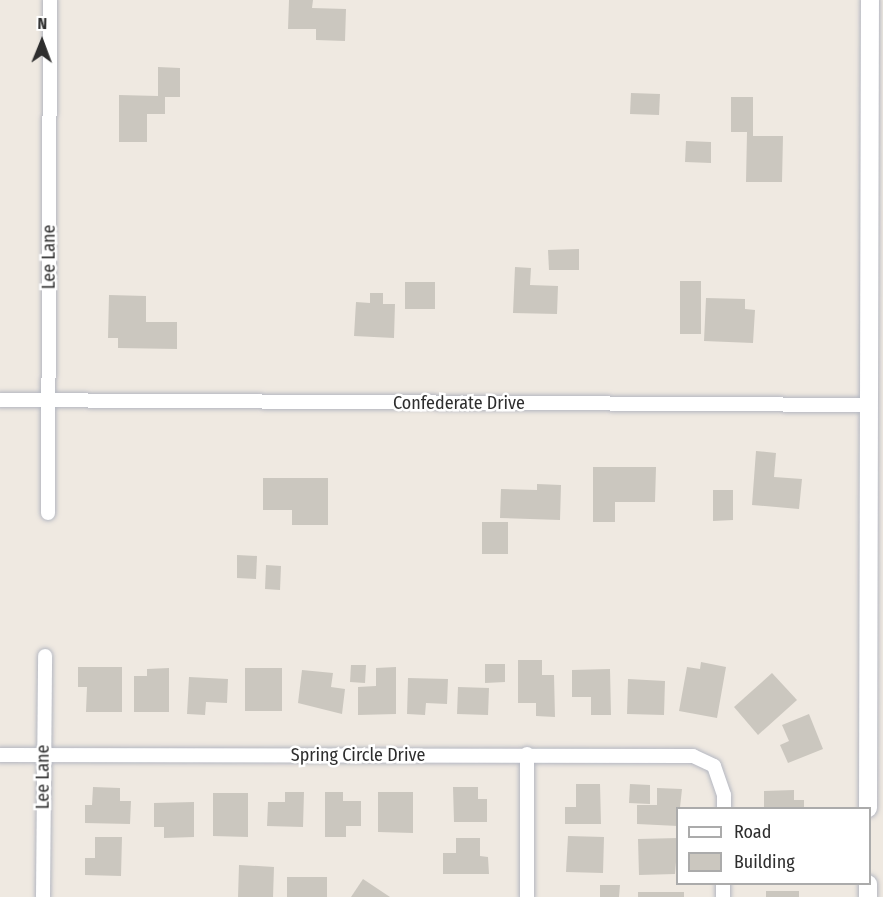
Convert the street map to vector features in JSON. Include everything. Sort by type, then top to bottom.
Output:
[{"type":"street","name":"Lee Lane","points":[[48,513],[50,0]]},
{"type":"street","points":[[868,807],[870,0]]},
{"type":"street","name":"Confederate Drive","points":[[0,399],[868,405]]},
{"type":"street","name":"Lee Lane","points":[[43,897],[45,656]]},
{"type":"street","points":[[527,754],[527,897]]},
{"type":"street","name":"Spring Circle Drive","points":[[0,755],[693,756],[714,766],[724,795],[724,807]]},
{"type":"building","points":[[289,0],[313,0],[312,8],[346,9],[345,41],[316,40],[316,29],[288,29]]},
{"type":"building","points":[[158,67],[180,68],[180,97],[165,97],[165,114],[147,114],[147,142],[119,142],[119,95],[158,96]]},
{"type":"building","points":[[631,93],[660,94],[659,115],[630,114]]},
{"type":"building","points":[[731,97],[753,97],[753,136],[783,136],[782,182],[746,182],[747,132],[731,132]]},
{"type":"building","points":[[686,141],[711,142],[711,163],[685,162]]},
{"type":"building","points":[[579,249],[579,270],[549,270],[548,250]]},
{"type":"building","points":[[515,267],[531,268],[530,285],[558,286],[557,314],[513,313]]},
{"type":"building","points":[[680,281],[701,281],[701,334],[680,334]]},
{"type":"building","points":[[405,282],[435,282],[435,309],[405,309]]},
{"type":"building","points":[[370,293],[383,293],[383,304],[395,304],[394,338],[354,336],[356,302],[370,303]]},
{"type":"building","points":[[109,295],[146,296],[146,322],[177,322],[177,349],[118,348],[118,338],[108,338]]},
{"type":"building","points":[[706,298],[745,299],[745,309],[755,310],[753,343],[704,341]]},
{"type":"building","points":[[756,451],[776,453],[774,477],[802,479],[799,509],[752,505]]},
{"type":"building","points":[[593,467],[656,467],[655,502],[615,502],[615,522],[593,522]]},
{"type":"building","points":[[263,478],[328,478],[328,525],[292,525],[292,510],[263,510]]},
{"type":"building","points":[[537,484],[561,485],[560,520],[500,518],[501,489],[537,490]]},
{"type":"building","points":[[713,490],[733,490],[733,520],[713,521]]},
{"type":"building","points":[[482,522],[508,522],[508,554],[482,554]]},
{"type":"building","points":[[237,555],[257,556],[256,579],[237,578]]},
{"type":"building","points":[[266,565],[281,566],[280,590],[265,589]]},
{"type":"building","points":[[518,660],[542,660],[542,675],[554,675],[555,717],[536,716],[536,703],[518,703]]},
{"type":"building","points":[[701,662],[726,667],[717,718],[679,711],[687,667],[700,669]]},
{"type":"building","points":[[485,664],[505,664],[505,682],[485,683]]},
{"type":"building","points":[[351,665],[366,665],[365,683],[350,682]]},
{"type":"building","points":[[78,667],[122,667],[122,712],[86,712],[87,687],[78,687]]},
{"type":"building","points":[[396,667],[396,714],[358,715],[358,687],[376,686],[376,668]]},
{"type":"building","points":[[169,668],[169,712],[134,712],[134,676],[147,676],[147,669]]},
{"type":"building","points":[[245,668],[282,668],[282,711],[245,711]]},
{"type":"building","points":[[610,669],[611,715],[591,715],[591,697],[572,697],[572,670]]},
{"type":"building","points":[[302,670],[333,673],[331,687],[345,689],[342,714],[298,703]]},
{"type":"building","points":[[772,673],[797,700],[758,735],[734,707]]},
{"type":"building","points":[[189,677],[228,679],[227,703],[206,702],[205,715],[187,714]]},
{"type":"building","points":[[408,678],[448,679],[447,704],[426,703],[425,715],[407,714]]},
{"type":"building","points":[[628,679],[665,681],[664,715],[627,714]]},
{"type":"building","points":[[458,687],[489,688],[488,715],[457,714]]},
{"type":"building","points":[[809,714],[823,749],[788,763],[780,745],[789,741],[782,725]]},
{"type":"building","points":[[576,784],[600,784],[601,824],[565,824],[565,807],[576,807]]},
{"type":"building","points":[[630,784],[650,785],[650,804],[629,803]]},
{"type":"building","points":[[93,787],[120,788],[120,801],[131,801],[130,824],[85,823],[85,805],[92,805]]},
{"type":"building","points":[[453,787],[478,787],[478,799],[487,799],[487,822],[454,822]]},
{"type":"building","points":[[657,788],[682,789],[680,807],[676,807],[676,826],[637,824],[637,805],[657,805]]},
{"type":"building","points":[[794,790],[794,800],[804,800],[804,807],[764,807],[764,791]]},
{"type":"building","points":[[285,792],[304,792],[303,827],[267,826],[268,802],[285,802]]},
{"type":"building","points":[[325,792],[343,792],[343,801],[361,801],[361,826],[346,826],[346,837],[325,837]]},
{"type":"building","points":[[378,792],[413,792],[413,833],[378,832]]},
{"type":"building","points":[[213,793],[248,793],[248,837],[213,836]]},
{"type":"building","points":[[194,802],[194,837],[164,838],[164,827],[154,827],[154,803]]},
{"type":"building","points":[[568,836],[604,837],[603,873],[566,872]]},
{"type":"building","points":[[95,837],[122,837],[121,876],[85,875],[85,858],[95,858]]},
{"type":"building","points":[[456,838],[480,838],[480,856],[488,857],[489,874],[443,874],[443,853],[456,853]]},
{"type":"building","points":[[676,838],[675,874],[639,875],[638,839]]},
{"type":"building","points":[[239,865],[274,867],[273,897],[238,897]]},
{"type":"building","points":[[287,877],[327,877],[327,897],[287,897]]},
{"type":"building","points":[[363,879],[390,897],[351,897]]},
{"type":"building","points":[[600,885],[620,885],[619,897],[600,897]]},
{"type":"building","points":[[766,891],[799,891],[799,897],[766,897]]},
{"type":"building","points":[[638,892],[684,892],[684,897],[638,897]]}]
